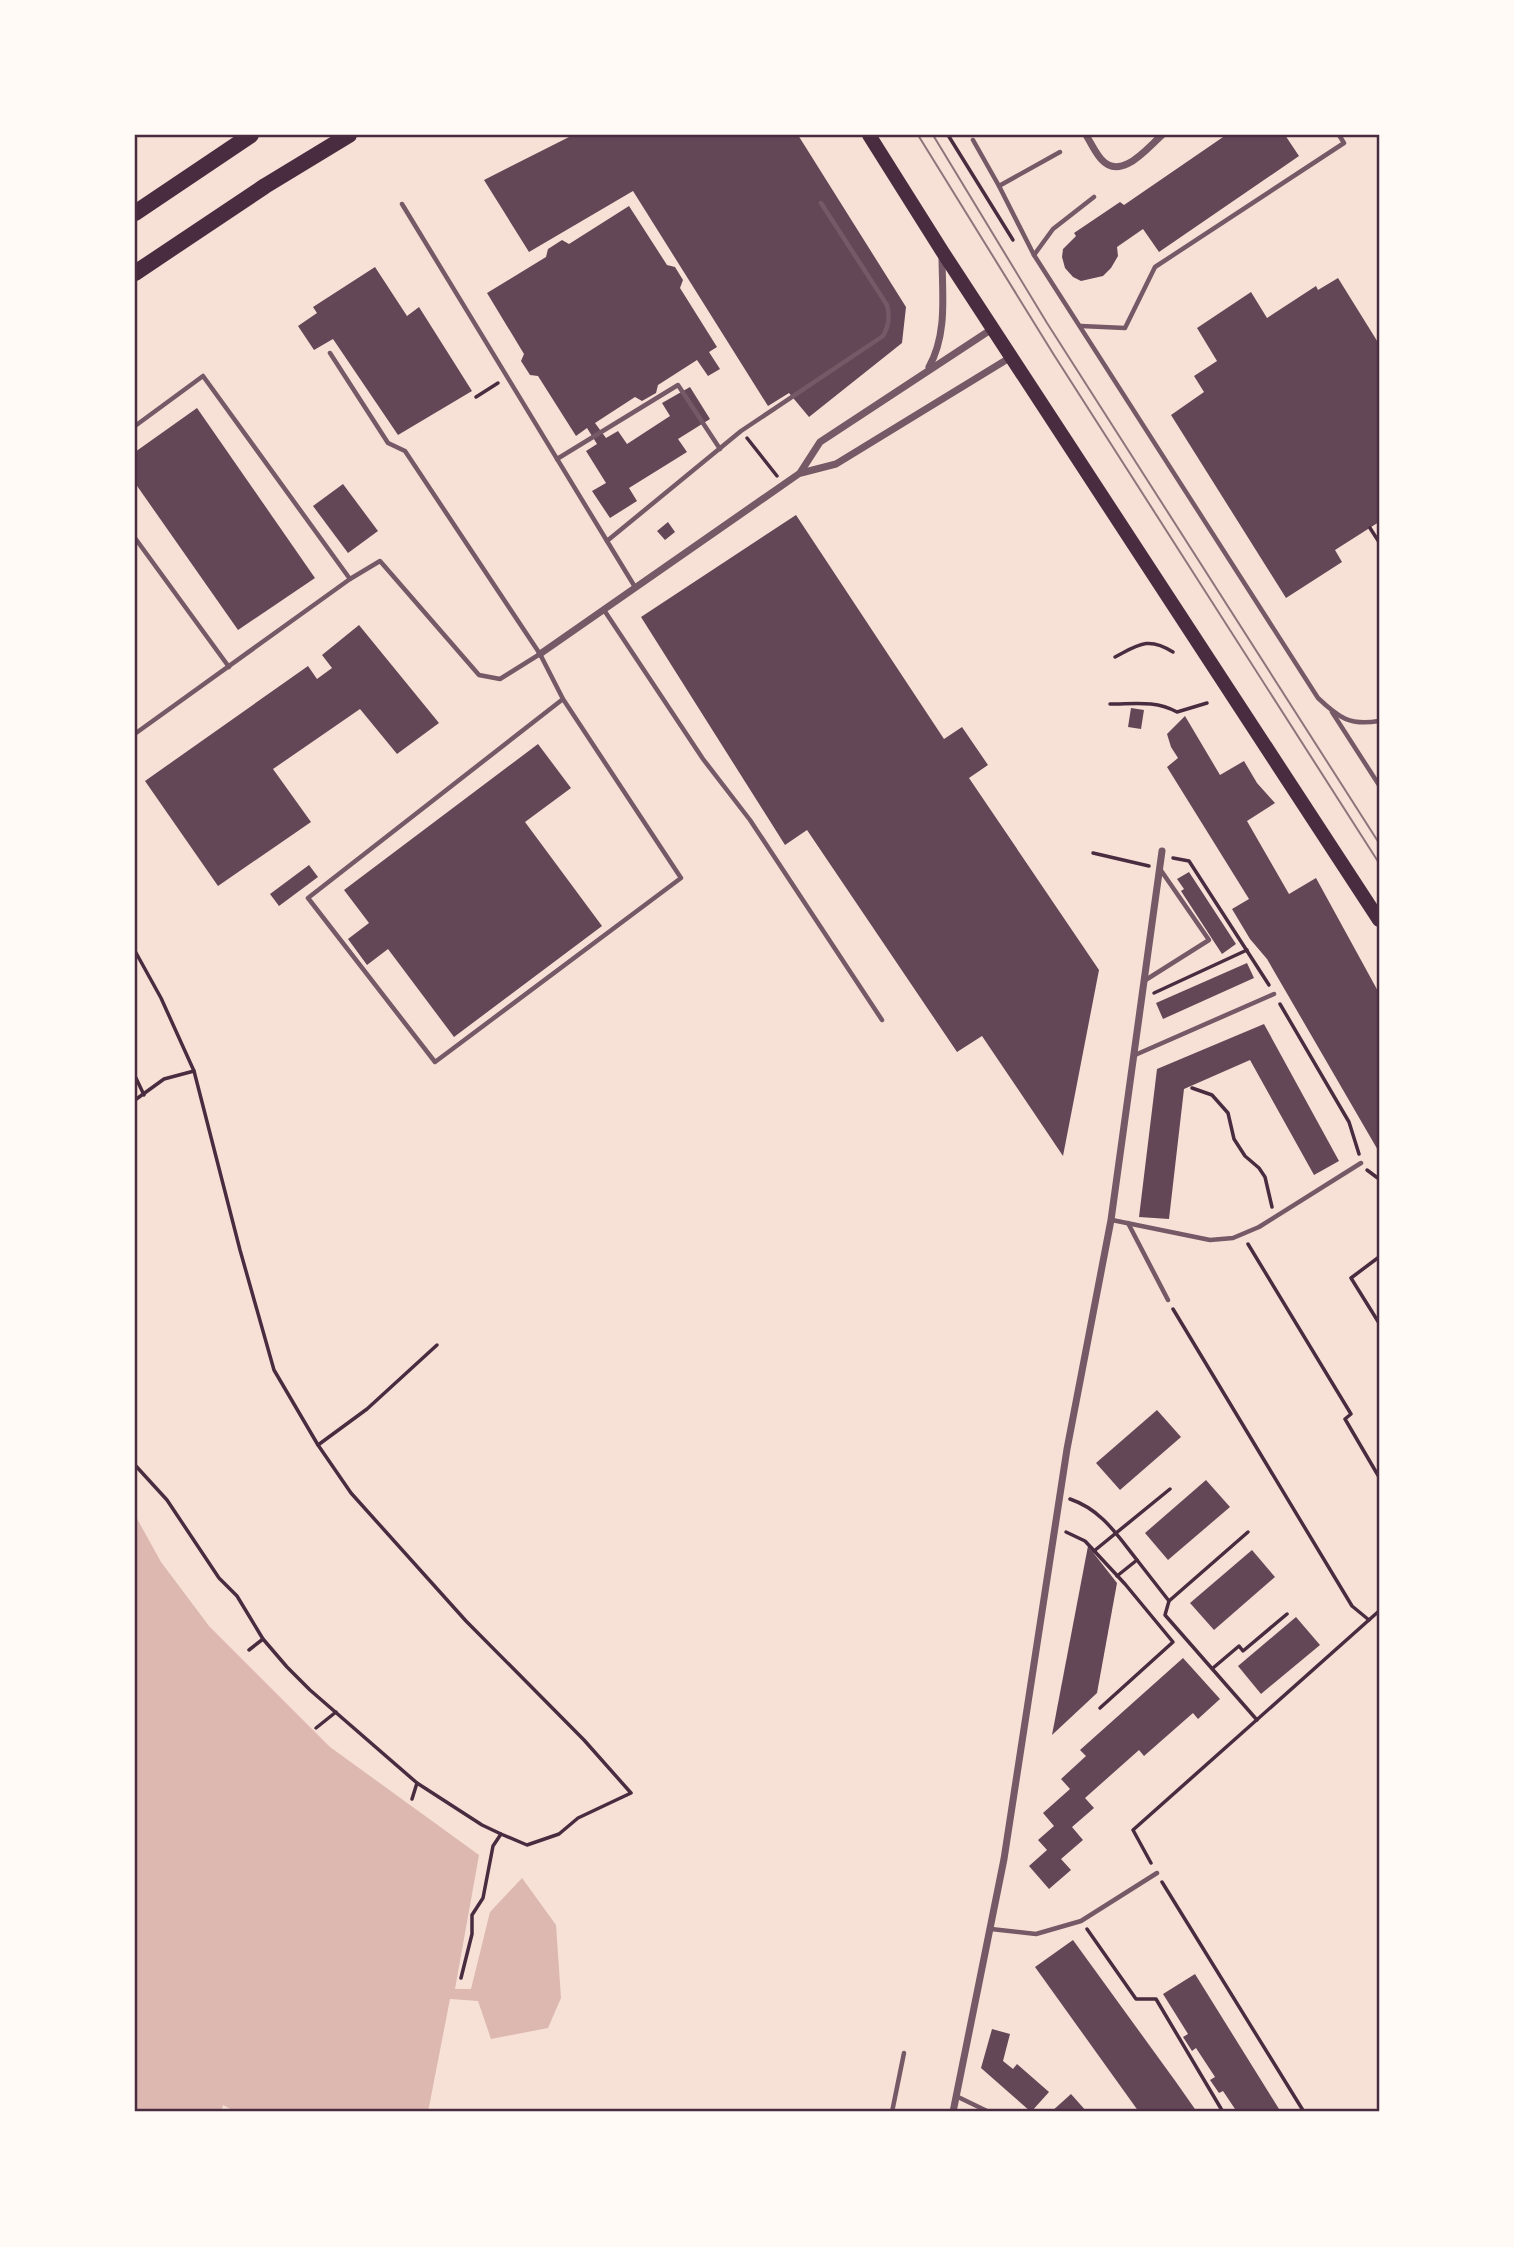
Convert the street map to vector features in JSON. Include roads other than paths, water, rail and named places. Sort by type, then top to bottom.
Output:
[{"type":"highway","points":[[135,213],[251,135]]},
{"type":"highway","points":[[135,272],[265,186],[349,135]]},
{"type":"main road","points":[[869,135],[992,329],[1379,920]]},
{"type":"street","points":[[1086,135],[1103,161],[1115,167],[1127,166],[1162,135]]},
{"type":"street","points":[[928,369],[937,352],[942,331],[942,251]]},
{"type":"street","points":[[800,473],[820,442],[992,329]]},
{"type":"street","points":[[540,654],[800,473],[836,464],[1011,357]]},
{"type":"street","points":[[953,2112],[1004,1858],[1059,1495],[1111,1220],[1162,851]]},
{"type":"lane","points":[[1080,326],[1125,328],[1155,267],[1345,143],[1339,135]]},
{"type":"lane","points":[[973,140],[1034,255],[1318,698],[1332,712],[1379,785]]},
{"type":"lane","points":[[999,186],[1060,152]]},
{"type":"lane","points":[[1034,255],[1053,229],[1094,197]]},
{"type":"lane","points":[[607,541],[741,431],[883,336],[890,316],[887,305],[821,203]]},
{"type":"lane","points":[[402,204],[635,588]]},
{"type":"lane","points":[[330,353],[388,443],[405,451],[540,654],[564,699],[681,878],[435,1062],[308,898],[564,699]]},
{"type":"lane","points":[[135,426],[204,376],[350,579]]},
{"type":"lane","points":[[557,459],[678,386],[720,449]]},
{"type":"lane","points":[[135,538],[229,667]]},
{"type":"lane","points":[[135,732],[350,579],[380,561],[480,675],[500,680],[540,654]]},
{"type":"lane","points":[[604,610],[704,759],[750,820],[882,1020]]},
{"type":"lane","points":[[1332,712],[1363,724],[1379,721]]},
{"type":"lane","points":[[1143,981],[1209,940],[1159,869]]},
{"type":"lane","points":[[1135,1055],[1274,994]]},
{"type":"lane","points":[[1111,1220],[1210,1240],[1233,1238],[1259,1227],[1361,1163]]},
{"type":"lane","points":[[1128,1223],[1168,1300]]},
{"type":"lane","points":[[991,1929],[1036,1934],[1081,1921],[1157,1873]]},
{"type":"lane","points":[[892,2112],[904,2053]]},
{"type":"lane","points":[[956,2096],[989,2112]]},
{"type":"tram line","points":[[918,135],[1054,355],[1379,863]]},
{"type":"tram line","points":[[933,135],[1047,323],[1379,843]]}]
